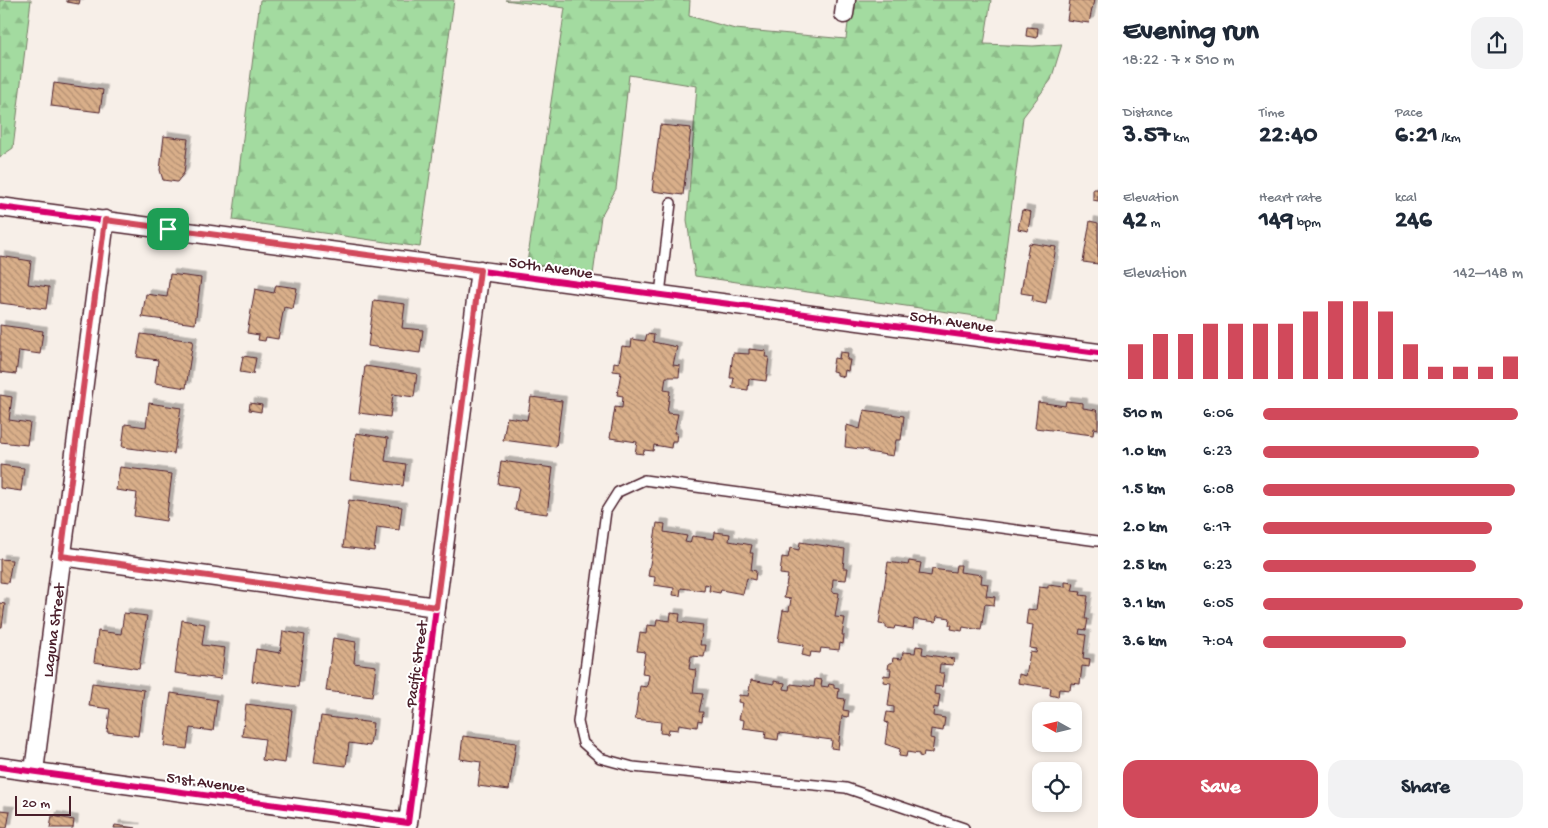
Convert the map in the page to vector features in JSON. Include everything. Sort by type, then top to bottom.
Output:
[{"type":"street","name":"50th Avenue","points":[[0,206],[1098,354]]},
{"type":"street","name":"Laguna Street","points":[[34,771],[105,220]]},
{"type":"street","name":"Pacific Street","points":[[408,823],[480,270]]},
{"type":"street","points":[[61,556],[436,607]]},
{"type":"street","name":"51st Avenue","points":[[0,767],[408,823]]},
{"type":"lane","points":[[660,294],[671,203]]},
{"type":"lane","points":[[964,828],[898,804],[846,788],[633,766],[600,758],[583,743],[578,722],[606,511],[618,492],[644,480],[1098,542]]},
{"type":"green space","points":[[0,0],[31,0],[13,148],[0,157]]},
{"type":"green space","points":[[260,0],[454,0],[420,247],[233,220]]},
{"type":"green space","points":[[505,0],[690,0],[689,16],[735,29],[846,39],[851,0],[991,0],[984,44],[1033,46],[1062,44],[1051,80],[1023,117],[997,319],[695,276],[687,220],[697,86],[629,75],[616,189],[601,216],[593,275],[527,263],[565,8]]},
{"type":"building","points":[[67,0],[80,0],[79,4],[67,2]]},
{"type":"building","points":[[1070,0],[1094,0],[1089,23],[1067,20]]},
{"type":"building","points":[[1027,27],[1038,28],[1037,38],[1026,36]]},
{"type":"building","points":[[54,83],[103,90],[100,112],[51,106]]},
{"type":"building","points":[[660,125],[691,128],[683,195],[652,191]]},
{"type":"building","points":[[164,136],[188,139],[184,173],[177,182],[163,180],[160,170]]},
{"type":"building","points":[[1093,189],[1098,189],[1098,201],[1093,200]]},
{"type":"building","points":[[1022,210],[1031,212],[1028,231],[1018,229]]},
{"type":"building","points":[[1090,221],[1098,223],[1098,264],[1083,262]]},
{"type":"building","points":[[1029,243],[1056,247],[1046,304],[1032,301],[1033,295],[1021,293]]},
{"type":"building","points":[[0,256],[31,261],[28,284],[49,287],[46,309],[0,303]]},
{"type":"building","points":[[170,274],[201,278],[195,324],[142,317],[146,294],[167,297]]},
{"type":"building","points":[[276,285],[297,288],[293,309],[284,307],[278,339],[266,337],[265,341],[258,340],[259,335],[247,333],[255,289],[274,293]]},
{"type":"building","points":[[374,300],[405,304],[402,328],[423,330],[420,353],[368,346]]},
{"type":"building","points":[[0,325],[43,331],[40,354],[19,351],[16,374],[0,372]]},
{"type":"building","points":[[141,334],[193,341],[186,388],[155,383],[158,360],[137,357]]},
{"type":"building","points":[[647,334],[654,335],[653,342],[677,347],[673,365],[680,366],[679,377],[666,377],[664,390],[670,391],[667,413],[678,414],[674,433],[677,433],[676,441],[672,441],[671,448],[654,445],[653,451],[644,450],[643,454],[635,453],[637,442],[610,438],[615,407],[622,408],[623,396],[617,395],[621,372],[613,371],[614,362],[619,363],[622,346],[631,347],[632,339],[645,341]]},
{"type":"building","points":[[749,349],[766,351],[765,357],[769,357],[766,381],[749,379],[748,390],[732,388],[734,378],[730,378],[733,353],[749,354]]},
{"type":"building","points":[[840,352],[848,353],[847,360],[850,360],[848,371],[845,370],[844,377],[832,371],[834,358],[839,359]]},
{"type":"building","points":[[243,356],[256,358],[253,374],[240,372]]},
{"type":"building","points":[[365,366],[417,374],[414,397],[393,394],[390,417],[359,413]]},
{"type":"building","points":[[0,395],[12,397],[9,420],[30,423],[27,445],[0,442]]},
{"type":"building","points":[[531,397],[562,401],[556,447],[503,440],[507,417],[527,420]]},
{"type":"building","points":[[1066,401],[1083,403],[1083,408],[1098,412],[1098,429],[1094,428],[1093,435],[1035,428],[1038,402],[1065,406]]},
{"type":"building","points":[[149,403],[181,408],[174,454],[122,447],[125,424],[146,427]]},
{"type":"building","points":[[250,403],[262,405],[261,412],[249,410]]},
{"type":"building","points":[[864,410],[904,416],[901,440],[896,440],[893,456],[845,447],[847,425],[860,429]]},
{"type":"building","points":[[356,433],[388,438],[385,461],[406,464],[403,486],[350,479]]},
{"type":"building","points":[[501,461],[553,468],[547,514],[515,510],[519,487],[498,484]]},
{"type":"building","points":[[0,465],[24,468],[21,491],[0,488]]},
{"type":"building","points":[[120,467],[172,474],[166,521],[134,516],[137,493],[116,490]]},
{"type":"building","points":[[349,500],[402,507],[399,530],[377,527],[374,551],[343,547]]},
{"type":"building","points":[[657,523],[665,524],[664,532],[687,536],[685,542],[690,543],[692,536],[714,539],[715,532],[730,534],[729,541],[752,545],[750,553],[753,553],[751,570],[756,571],[755,580],[747,578],[743,594],[721,590],[720,593],[709,591],[710,585],[705,584],[704,591],[681,588],[680,596],[673,595],[674,588],[654,585],[655,577],[648,576]]},
{"type":"building","points":[[800,542],[845,549],[843,568],[848,568],[846,580],[833,579],[832,592],[839,593],[835,617],[845,618],[842,635],[844,635],[843,644],[840,643],[839,650],[821,648],[820,653],[811,652],[810,657],[802,655],[804,645],[778,641],[783,610],[789,611],[791,599],[784,598],[788,575],[780,574],[782,557],[788,558],[790,548],[799,550]]},
{"type":"building","points":[[0,559],[12,560],[8,583],[0,582]]},
{"type":"building","points":[[909,561],[921,563],[919,574],[931,576],[932,569],[955,572],[956,565],[961,565],[960,572],[982,575],[981,583],[988,584],[986,596],[995,597],[994,605],[985,604],[981,630],[963,627],[962,631],[951,629],[952,625],[949,625],[950,618],[937,616],[936,622],[914,619],[913,629],[895,626],[894,629],[886,628],[886,625],[879,624],[888,562],[908,565]]},
{"type":"building","points":[[1065,582],[1074,583],[1072,591],[1081,592],[1080,595],[1088,596],[1085,619],[1088,619],[1086,630],[1080,629],[1079,634],[1086,635],[1083,658],[1090,659],[1089,667],[1082,666],[1080,684],[1071,683],[1070,690],[1059,689],[1058,697],[1050,695],[1051,688],[1018,683],[1019,674],[1026,676],[1030,652],[1036,653],[1037,649],[1030,648],[1033,625],[1026,624],[1028,609],[1036,610],[1039,587],[1048,588],[1048,585],[1065,587]]},
{"type":"building","points":[[0,603],[5,604],[2,627],[0,627]]},
{"type":"building","points":[[124,613],[147,616],[139,669],[94,662],[98,631],[121,634]]},
{"type":"building","points":[[671,613],[680,614],[679,622],[703,625],[700,645],[706,645],[704,657],[691,656],[689,669],[696,670],[693,693],[703,694],[699,712],[703,712],[702,721],[698,720],[697,727],[679,724],[678,730],[669,729],[668,734],[660,733],[661,722],[635,719],[640,686],[647,687],[649,675],[642,674],[645,652],[637,651],[640,633],[646,634],[647,625],[656,626],[657,619],[670,621]]},
{"type":"building","points":[[182,620],[205,624],[202,645],[225,648],[221,679],[175,673]]},
{"type":"building","points":[[283,631],[305,635],[298,687],[252,681],[256,649],[280,653]]},
{"type":"building","points":[[333,638],[356,642],[354,663],[376,666],[372,697],[326,691]]},
{"type":"building","points":[[916,646],[923,647],[922,654],[954,659],[953,665],[940,664],[939,673],[944,673],[942,687],[935,686],[934,694],[940,695],[938,708],[934,707],[933,716],[945,718],[943,731],[931,729],[930,738],[934,739],[932,753],[924,752],[923,757],[919,756],[919,754],[907,752],[906,757],[899,756],[900,749],[885,744],[888,723],[885,722],[887,712],[894,713],[894,707],[888,706],[891,683],[883,682],[884,675],[890,676],[891,669],[888,669],[889,663],[892,663],[893,658],[902,659],[903,652],[915,653]]},
{"type":"building","points":[[815,679],[822,680],[821,686],[828,687],[829,684],[839,689],[838,698],[845,699],[843,710],[849,711],[848,717],[842,716],[838,749],[831,748],[832,740],[779,733],[778,740],[765,738],[766,731],[743,728],[744,720],[739,719],[743,703],[738,702],[739,695],[748,696],[751,680],[774,684],[774,681],[785,683],[784,689],[790,690],[791,684],[814,687]]},
{"type":"building","points":[[92,683],[144,690],[138,736],[107,732],[110,709],[89,706]]},
{"type":"building","points":[[171,693],[217,700],[213,731],[190,728],[187,749],[164,746]]},
{"type":"building","points":[[246,704],[292,710],[285,763],[262,760],[265,739],[242,736]]},
{"type":"building","points":[[321,716],[373,723],[370,746],[349,743],[346,766],[314,762]]},
{"type":"building","points":[[463,736],[516,743],[509,790],[478,786],[481,762],[460,759]]},
{"type":"building","points":[[0,810],[10,811],[7,828],[0,828]]},
{"type":"building","points":[[52,816],[74,820],[73,828],[50,828]]},
{"type":"building","points":[[115,825],[136,828],[114,828]]},
{"type":"cycle path","points":[[0,207],[1098,353]]},
{"type":"cycle path","points":[[0,767],[408,823],[480,270]]},
{"type":"route","points":[[105,220],[168,229],[480,270],[436,607],[61,556],[105,220]]}]
